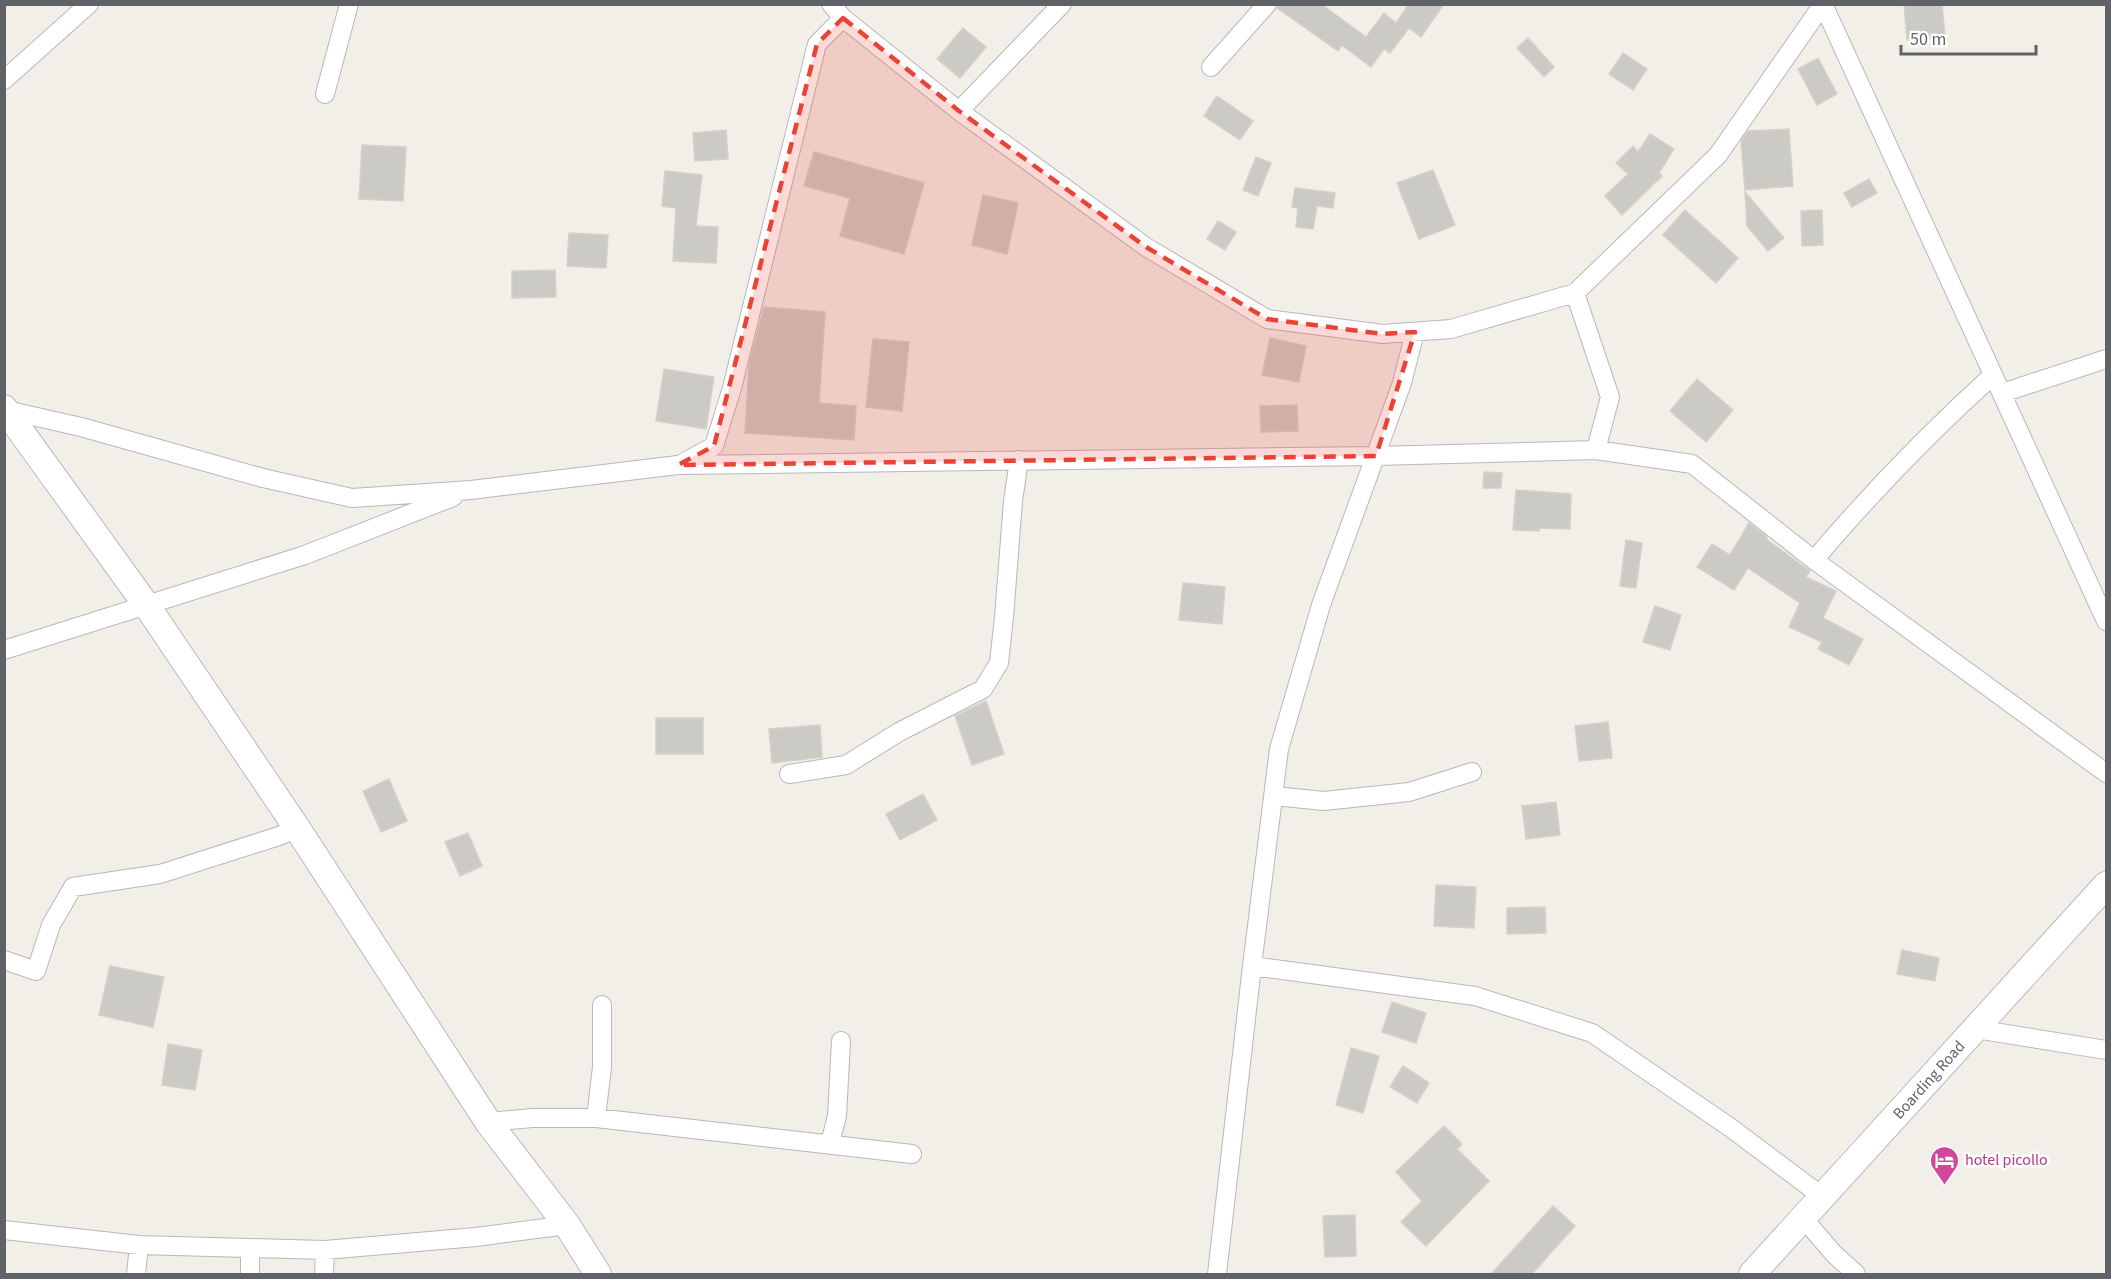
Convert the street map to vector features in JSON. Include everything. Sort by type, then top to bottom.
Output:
[{"type":"main road","points":[[5,409],[147,606],[297,828],[488,1122],[567,1225],[598,1275]]},
{"type":"main road","name":"Boarding Road","points":[[1752,1275],[2106,885]]},
{"type":"street","points":[[4,80],[89,4]]},
{"type":"street","points":[[325,94],[349,4]]},
{"type":"street","points":[[959,111],[1062,4]]},
{"type":"street","points":[[1211,67],[1267,4]]},
{"type":"street","points":[[678,465],[714,446],[732,388],[817,44],[837,11],[959,111],[1146,247],[1267,319],[1383,334],[1451,329],[1575,293],[1718,155],[1823,4]]},
{"type":"street","points":[[1823,4],[2106,621]]},
{"type":"street","points":[[1575,293],[1610,396],[1596,450]]},
{"type":"street","points":[[1217,1275],[1252,966],[1280,749],[1321,605],[1402,383],[1415,332]]},
{"type":"street","points":[[2002,393],[2106,359]]},
{"type":"street","points":[[1814,560],[1857,510],[1942,421],[1993,375]]},
{"type":"street","points":[[5,409],[81,427],[262,478],[352,498],[471,490],[678,465],[1376,456],[1596,450],[1692,464],[1814,560],[2106,773]]},
{"type":"street","points":[[789,774],[846,765],[899,732],[983,689],[999,663],[1012,501],[1019,460]]},
{"type":"street","points":[[4,650],[305,555],[471,490]]},
{"type":"street","points":[[1274,796],[1324,801],[1409,792],[1472,772]]},
{"type":"street","points":[[4,960],[36,971],[51,925],[73,887],[160,874],[279,836],[297,828]]},
{"type":"street","points":[[1252,966],[1475,996],[1592,1033],[1731,1128],[1823,1197]]},
{"type":"street","points":[[596,1118],[602,1067],[602,1005]]},
{"type":"street","points":[[1976,1029],[2106,1050]]},
{"type":"street","points":[[830,1143],[837,1116],[841,1041]]},
{"type":"street","points":[[488,1122],[532,1118],[596,1118],[912,1154]]},
{"type":"street","points":[[1803,1218],[1834,1254],[1856,1275]]},
{"type":"street","points":[[4,1230],[139,1245],[325,1250],[476,1237],[567,1225]]},
{"type":"street","points":[[136,1275],[139,1245]]},
{"type":"street","points":[[250,1248],[250,1275]]},
{"type":"street","points":[[324,1275],[325,1250]]},
{"type":"highlighted area","points":[[843,18],[959,111],[1146,247],[1267,319],[1383,334],[1415,332],[1376,456],[678,465],[714,446],[817,44]]},
{"type":"building","points":[[1278,4],[1321,4],[1366,37],[1384,13],[1396,23],[1409,4],[1444,4],[1421,37],[1409,28],[1390,53],[1384,49],[1371,67],[1342,45],[1338,51],[1277,8]]},
{"type":"building","points":[[1904,4],[1942,4],[1945,37],[1907,40]]},
{"type":"building","points":[[963,28],[986,47],[960,78],[937,59]]},
{"type":"building","points":[[1528,38],[1554,67],[1544,77],[1517,48]]},
{"type":"building","points":[[1623,53],[1647,69],[1633,90],[1609,74]]},
{"type":"building","points":[[1818,58],[1837,94],[1817,105],[1798,69]]},
{"type":"building","points":[[1217,96],[1253,121],[1240,140],[1204,116]]},
{"type":"building","points":[[1789,129],[1793,186],[1745,190],[1741,141],[1748,131]]},
{"type":"building","points":[[726,130],[728,159],[695,161],[693,133]]},
{"type":"building","points":[[1650,134],[1674,149],[1659,173],[1662,176],[1622,215],[1605,196],[1628,174],[1616,163],[1633,146],[1638,152]]},
{"type":"building","points":[[362,145],[406,147],[403,201],[359,199]]},
{"type":"building","points":[[814,152],[924,183],[904,254],[840,236],[850,198],[804,186]]},
{"type":"building","points":[[1256,157],[1271,163],[1258,196],[1243,190]]},
{"type":"building","points":[[1433,170],[1455,225],[1419,239],[1397,183]]},
{"type":"building","points":[[665,171],[702,175],[696,226],[718,227],[716,263],[673,261],[676,208],[662,206]]},
{"type":"building","points":[[1869,179],[1877,193],[1852,207],[1844,193]]},
{"type":"building","points":[[1295,188],[1335,193],[1333,208],[1317,206],[1313,229],[1296,227],[1298,208],[1292,207]]},
{"type":"building","points":[[1745,192],[1784,238],[1768,251],[1747,226]]},
{"type":"building","points":[[983,195],[1018,203],[1007,254],[972,245]]},
{"type":"building","points":[[1685,210],[1738,258],[1716,283],[1663,235]]},
{"type":"building","points":[[1822,210],[1823,245],[1802,246],[1801,211]]},
{"type":"building","points":[[1218,221],[1236,232],[1225,250],[1207,239]]},
{"type":"building","points":[[569,233],[608,235],[606,268],[567,266]]},
{"type":"building","points":[[555,270],[556,297],[512,298],[512,271]]},
{"type":"building","points":[[764,307],[825,312],[819,403],[856,406],[854,440],[745,433],[749,364]]},
{"type":"building","points":[[1270,338],[1306,346],[1299,382],[1262,375]]},
{"type":"building","points":[[873,339],[909,342],[902,411],[866,407]]},
{"type":"building","points":[[664,369],[714,377],[706,429],[656,421]]},
{"type":"building","points":[[1697,379],[1733,410],[1706,442],[1670,411]]},
{"type":"building","points":[[1297,405],[1298,431],[1261,432],[1260,406]]},
{"type":"building","points":[[1484,472],[1502,473],[1501,488],[1483,488]]},
{"type":"building","points":[[1516,490],[1571,494],[1570,529],[1513,530]]},
{"type":"building","points":[[1749,523],[1767,537],[1766,539],[1810,571],[1806,577],[1836,591],[1823,618],[1863,639],[1849,665],[1818,649],[1822,642],[1789,627],[1800,603],[1748,568],[1734,590],[1697,567],[1712,544],[1730,555]]},
{"type":"building","points":[[1626,540],[1642,543],[1636,588],[1620,586]]},
{"type":"building","points":[[1183,583],[1225,587],[1222,624],[1179,620]]},
{"type":"building","points":[[1655,606],[1681,615],[1670,650],[1643,642]]},
{"type":"building","points":[[986,701],[1004,754],[972,765],[955,716]]},
{"type":"building","points":[[656,718],[703,718],[703,754],[656,754]]},
{"type":"building","points":[[1608,722],[1612,758],[1579,761],[1575,726]]},
{"type":"building","points":[[820,725],[822,757],[772,763],[769,729]]},
{"type":"building","points":[[389,779],[407,821],[381,832],[363,791]]},
{"type":"building","points":[[923,794],[937,820],[900,840],[886,814]]},
{"type":"building","points":[[1556,802],[1560,835],[1526,839],[1522,806]]},
{"type":"building","points":[[468,833],[482,866],[460,876],[445,842]]},
{"type":"building","points":[[1436,885],[1476,887],[1474,928],[1434,926]]},
{"type":"building","points":[[1545,907],[1546,933],[1507,934],[1507,908]]},
{"type":"building","points":[[1902,950],[1939,958],[1935,981],[1897,974]]},
{"type":"building","points":[[110,966],[164,977],[153,1027],[99,1015]]},
{"type":"building","points":[[1392,1002],[1426,1013],[1416,1043],[1382,1032]]},
{"type":"building","points":[[168,1044],[202,1050],[195,1090],[162,1085]]},
{"type":"building","points":[[1351,1048],[1379,1056],[1363,1113],[1336,1105]]},
{"type":"building","points":[[1403,1066],[1429,1083],[1417,1103],[1390,1087]]},
{"type":"building","points":[[1444,1126],[1462,1144],[1457,1149],[1489,1181],[1426,1246],[1401,1222],[1422,1201],[1396,1172]]},
{"type":"building","points":[[1553,1206],[1575,1226],[1531,1275],[1490,1275]]},
{"type":"building","points":[[1355,1215],[1356,1256],[1325,1257],[1323,1216]]},
{"type":"place","name":"hotel picollo","points":[[1944,1186]]}]
